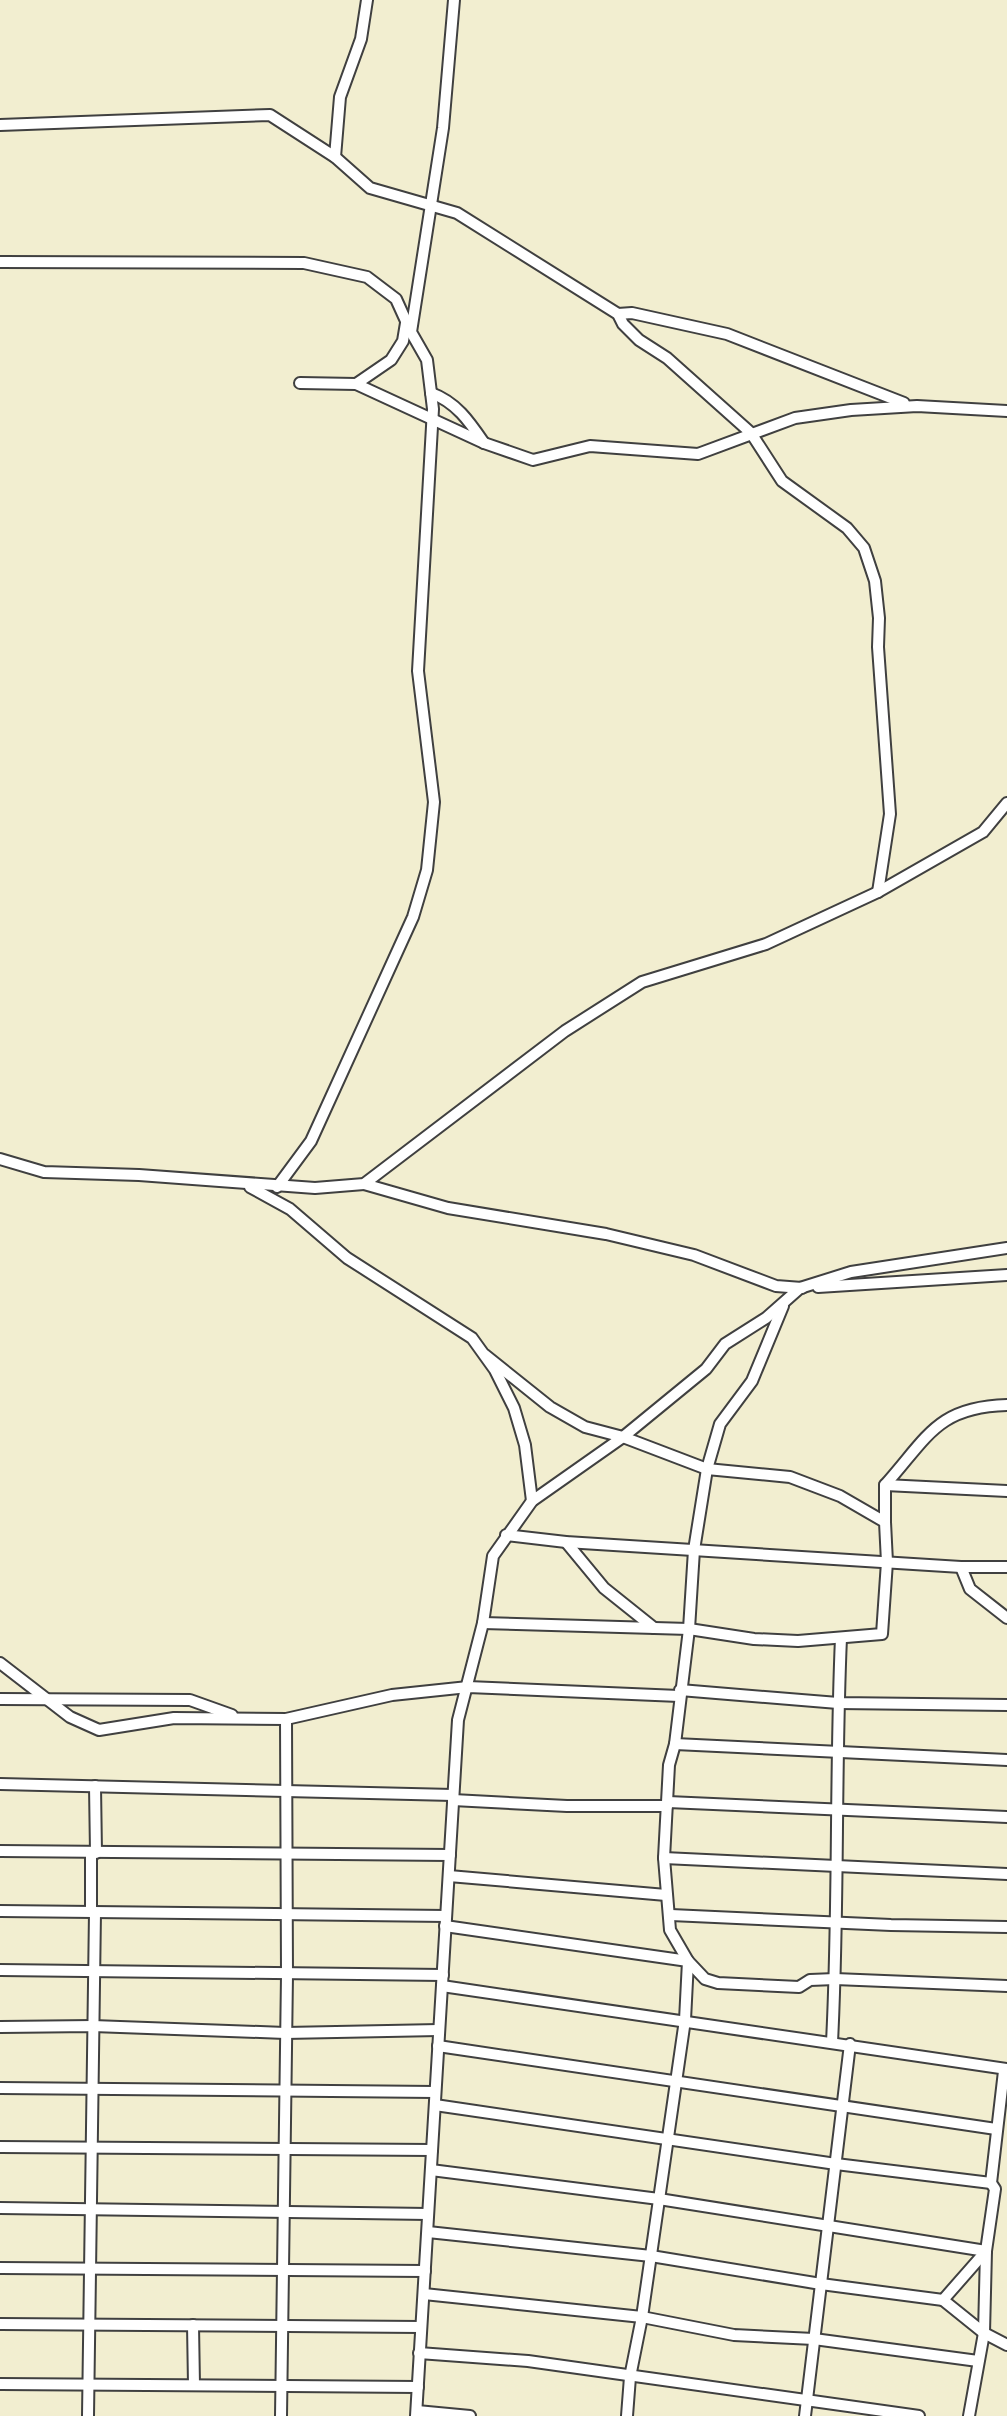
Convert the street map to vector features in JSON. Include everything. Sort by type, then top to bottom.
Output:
[{"type":"street","points":[[335,157],[341,97],[361,39],[367,0]]},
{"type":"street","points":[[356,384],[391,360],[409,328],[433,206],[454,0]]},
{"type":"street","points":[[0,125],[270,115],[335,157],[370,188],[457,213],[618,314],[623,324],[639,340],[667,358],[751,433],[782,481],[847,528],[864,548],[875,581],[890,814],[878,892]]},
{"type":"street","points":[[0,262],[304,263],[367,277],[396,299],[427,360],[432,419],[418,671],[434,802],[427,870],[413,917],[311,1141],[276,1187]]},
{"type":"street","points":[[618,314],[632,313],[727,334],[887,398],[917,407]]},
{"type":"street","points":[[300,383],[356,384],[484,443],[533,460],[590,446],[698,454],[795,418],[851,410],[917,407],[1007,411]]},
{"type":"street","points":[[431,393],[443,397],[465,414],[484,443]]},
{"type":"street","points":[[365,1184],[565,1031],[642,982],[766,944],[878,892],[983,832],[1007,803]]},
{"type":"street","points":[[0,1159],[44,1172],[139,1175],[276,1187],[315,1188],[365,1184],[448,1208],[631,1240],[694,1255],[776,1286],[800,1288],[1007,1275]]},
{"type":"street","points":[[245,1184],[290,1209],[347,1258],[472,1338],[485,1355],[514,1408],[525,1445],[532,1501]]},
{"type":"street","points":[[470,2416],[416,2414],[458,1720],[483,1623],[493,1556],[532,1501],[623,1437],[706,1369],[725,1344],[784,1304],[800,1288],[851,1272],[1007,1248]]},
{"type":"street","points":[[784,1304],[752,1381],[720,1424],[707,1469],[695,1550],[689,1629],[675,1744],[669,1765],[664,1858],[666,1895],[671,1915],[670,1930],[688,1962],[705,1979],[718,1983],[799,1987],[810,1980],[835,1979],[1007,1986]]},
{"type":"street","points":[[485,1355],[550,1407],[585,1427],[623,1437],[707,1469],[790,1477],[840,1496],[885,1522]]},
{"type":"street","points":[[483,1623],[689,1629],[754,1639],[841,1638],[882,1634],[887,1562],[885,1485],[944,1418],[963,1410],[1007,1405]]},
{"type":"street","points":[[885,1485],[1007,1491]]},
{"type":"street","points":[[506,1535],[566,1542],[961,1567],[1007,1567]]},
{"type":"street","points":[[566,1542],[604,1588],[654,1628]]},
{"type":"street","points":[[961,1567],[970,1589],[1007,1618]]},
{"type":"street","points":[[832,2042],[841,1638]]},
{"type":"street","points":[[0,1663],[70,1717],[99,1730],[174,1718],[286,1719],[392,1695],[468,1687],[680,1693],[838,1703],[1007,1705]]},
{"type":"street","points":[[0,1699],[190,1700],[244,1718]]},
{"type":"street","points":[[281,2416],[283,2090],[287,1975],[286,1719]]},
{"type":"street","points":[[675,1744],[1007,1760]]},
{"type":"street","points":[[0,1784],[285,1789],[453,1797],[567,1807],[667,1804],[1007,1817]]},
{"type":"street","points":[[88,2416],[95,1786]]},
{"type":"street","points":[[0,1851],[450,1854]]},
{"type":"street","points":[[664,1858],[1007,1874]]},
{"type":"street","points":[[450,1877],[666,1895]]},
{"type":"street","points":[[0,1911],[285,1913],[446,1921],[688,1962]]},
{"type":"street","points":[[671,1915],[1007,1927]]},
{"type":"street","points":[[627,2416],[630,2377],[642,2317],[685,2021],[688,1962]]},
{"type":"street","points":[[0,1970],[442,1980],[685,2021],[850,2044],[1006,2070],[996,2129],[986,2251],[984,2333],[969,2416]]},
{"type":"street","points":[[0,2027],[93,2026],[285,2033],[439,2030]]},
{"type":"street","points":[[804,2416],[850,2044]]},
{"type":"street","points":[[438,2046],[996,2129]]},
{"type":"street","points":[[0,2088],[435,2092]]},
{"type":"street","points":[[435,2105],[993,2186],[1007,2191]]},
{"type":"street","points":[[0,2147],[432,2150]]},
{"type":"street","points":[[431,2170],[659,2199],[986,2251]]},
{"type":"street","points":[[0,2208],[428,2214]]},
{"type":"street","points":[[428,2232],[651,2256],[821,2284],[943,2300],[984,2333],[1007,2345]]},
{"type":"street","points":[[943,2300],[986,2251]]},
{"type":"street","points":[[0,2268],[425,2271]]},
{"type":"street","points":[[424,2294],[642,2317],[734,2335],[814,2339],[978,2361]]},
{"type":"street","points":[[0,2324],[421,2327]]},
{"type":"street","points":[[193,2325],[194,2385]]},
{"type":"street","points":[[419,2353],[528,2361],[919,2416]]},
{"type":"street","points":[[0,2384],[418,2387]]},
{"type":"shaded area","points":[[0,0],[1007,0],[1007,2416],[0,2416]]}]
